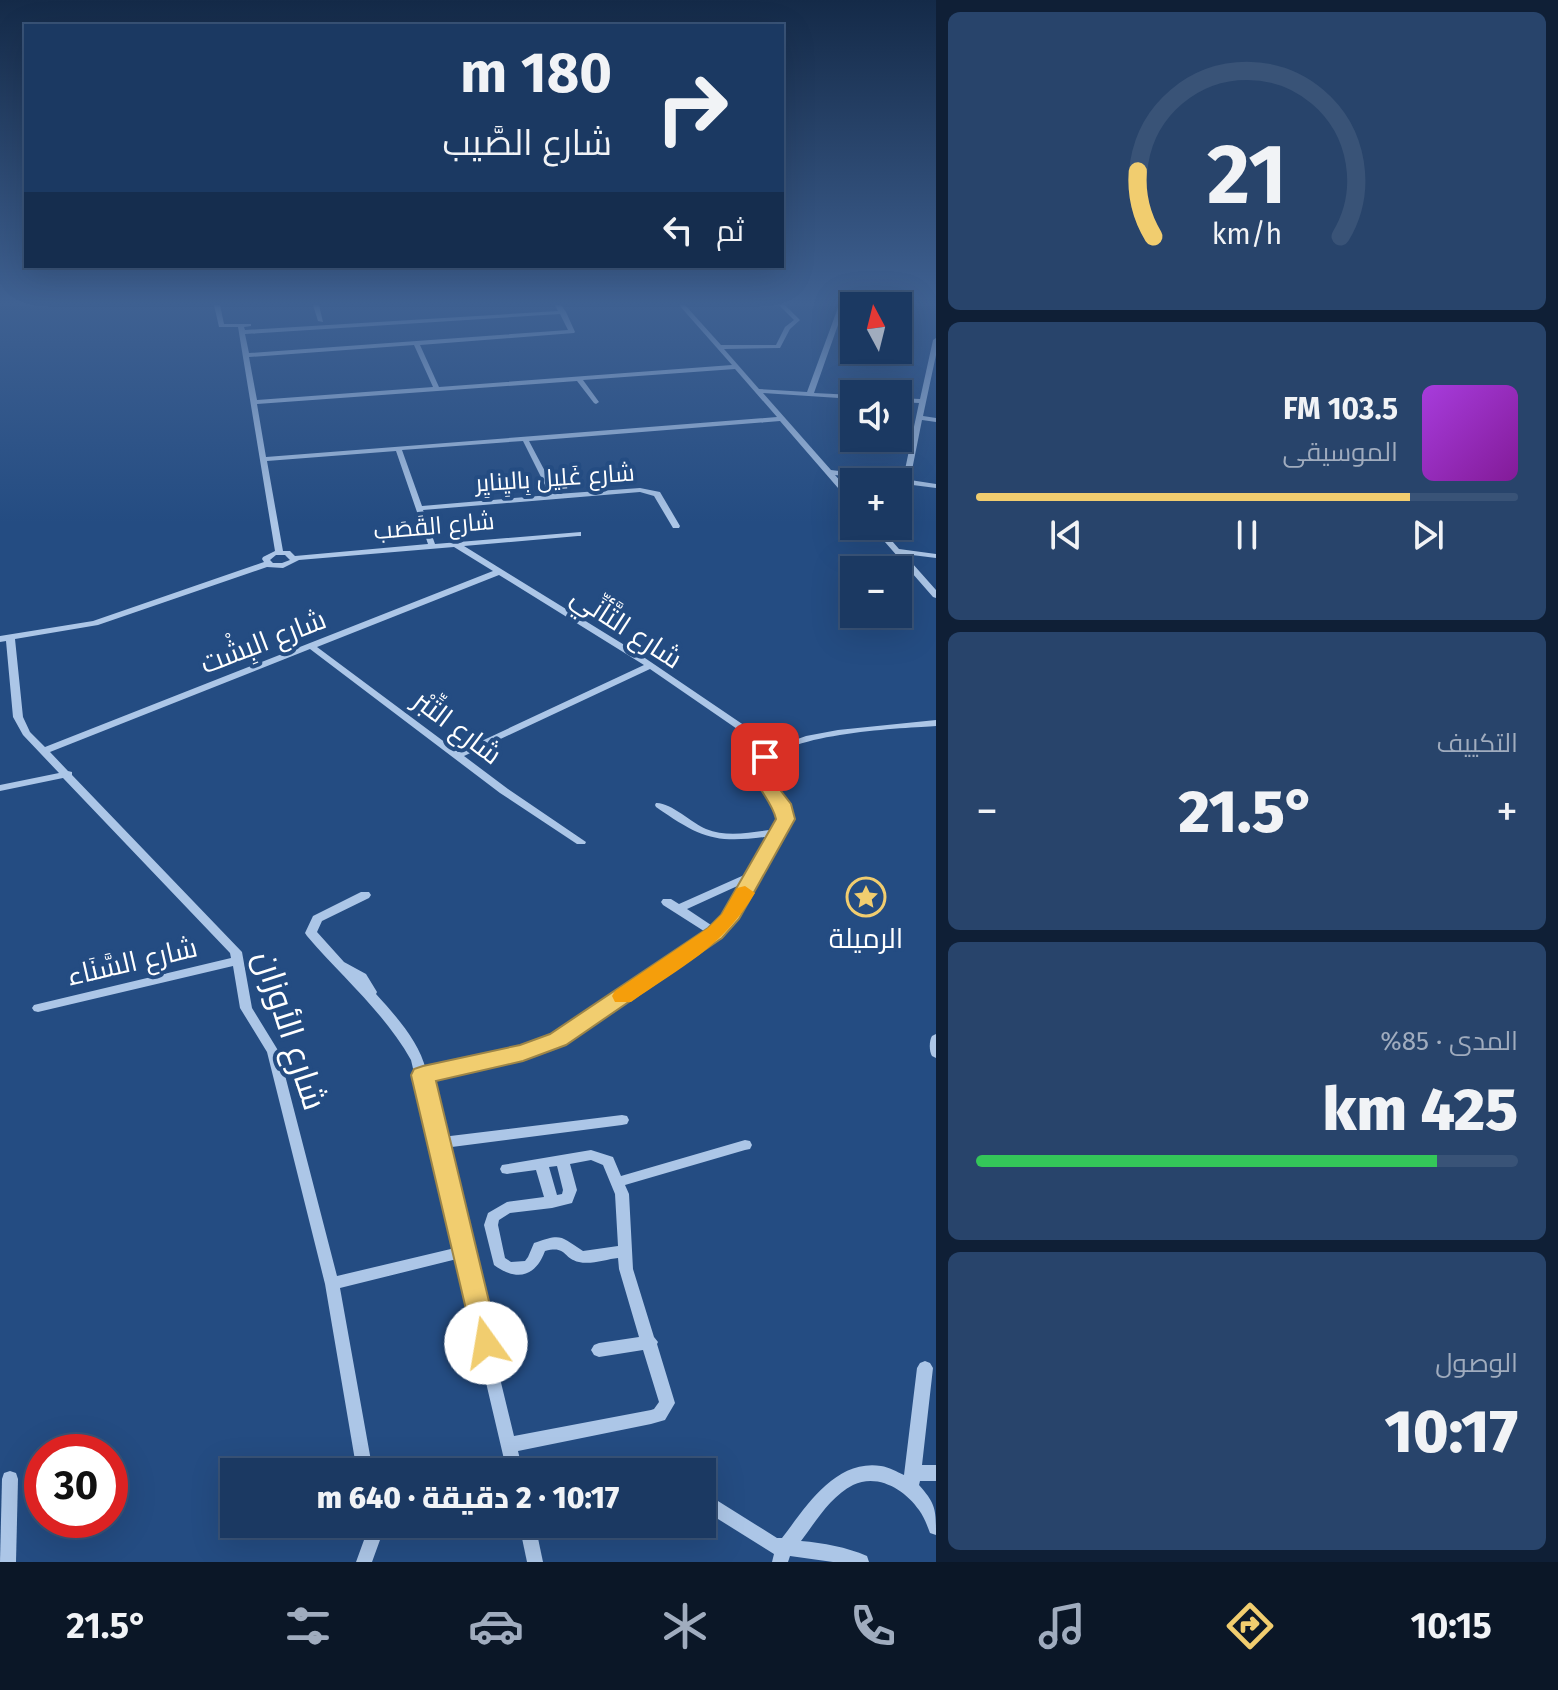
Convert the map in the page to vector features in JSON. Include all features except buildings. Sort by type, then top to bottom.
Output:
[{"type":"street","points":[[250,378],[279,553]]},
{"type":"street","points":[[432,378],[437,389]]},
{"type":"street","points":[[255,402],[594,378]]},
{"type":"street","points":[[747,378],[840,485]]},
{"type":"street","points":[[810,394],[816,378]]},
{"type":"street","points":[[909,468],[929,378]]},
{"type":"street","points":[[579,379],[596,402]]},
{"type":"street","points":[[927,386],[936,387]]},
{"type":"street","points":[[758,391],[840,396]]},
{"type":"street","points":[[912,401],[923,401]]},
{"type":"street","points":[[920,418],[936,420]]},
{"type":"street","points":[[264,459],[782,419]]},
{"type":"street","points":[[525,439],[555,497]]},
{"type":"street","points":[[398,448],[432,546]]},
{"type":"street","points":[[829,472],[840,473]]},
{"type":"street","points":[[912,483],[936,486]]},
{"type":"street","name":"شارع غَلِيل بِاليِنايِر","points":[[419,508],[648,490],[659,496],[676,526]]},
{"type":"street","name":"شارع القَصَب","points":[[267,564],[287,565],[295,558],[578,534]]},
{"type":"street","points":[[888,540],[936,595]]},
{"type":"street","name":"شارع التَّأنِّي","points":[[455,544],[650,666],[774,750]]},
{"type":"street","points":[[898,551],[936,556]]},
{"type":"street","points":[[5,638],[109,620],[267,564],[267,557],[279,553],[295,558]]},
{"type":"street","name":"شارع البِشْت","points":[[44,751],[499,572]]},
{"type":"street","name":"شارع الأوزان","points":[[5,638],[18,719],[26,733],[227,940],[238,961],[246,1008],[273,1052],[332,1284],[363,1458]]},
{"type":"street","name":"شارع التِّبْر","points":[[311,646],[457,756],[581,842]]},
{"type":"street","points":[[457,756],[650,666]]},
{"type":"street","points":[[423,1075],[523,1052],[558,1040],[715,933],[729,919],[780,832],[785,811],[762,779],[760,770],[762,761],[774,750],[816,737],[936,723]]},
{"type":"street","points":[[0,788],[68,774]]},
{"type":"street","points":[[660,805],[697,831],[717,838],[780,832]]},
{"type":"street","points":[[678,909],[755,874]]},
{"type":"street","points":[[365,895],[317,919],[311,928],[354,981],[371,994],[402,1031],[423,1075],[511,1458]]},
{"type":"street","points":[[667,902],[715,933]]},
{"type":"street","name":"شارع السَّنَاء","points":[[38,1008],[238,961]]},
{"type":"street","points":[[936,1039],[936,1053]]},
{"type":"street","points":[[439,1143],[622,1120]]},
{"type":"street","points":[[618,1182],[745,1145]]},
{"type":"street","points":[[507,1169],[562,1159],[600,1156],[608,1161],[618,1182],[623,1210],[623,1251],[667,1403],[659,1415],[508,1445]]},
{"type":"street","points":[[562,1159],[570,1193],[567,1199],[507,1208],[495,1214],[491,1225],[502,1264],[509,1268],[530,1266],[537,1259],[539,1247],[560,1242],[568,1244],[582,1257],[623,1251]]},
{"type":"street","points":[[541,1163],[552,1202]]},
{"type":"street","points":[[332,1284],[465,1251]]},
{"type":"street","points":[[599,1350],[650,1342]]},
{"type":"street","points":[[925,1368],[912,1481],[930,1510],[936,1527]]},
{"type":"street","points":[[782,1556],[841,1480],[868,1472],[912,1481],[936,1473]]},
{"type":"street","points":[[8,1562],[10,1479]]},
{"type":"street","points":[[716,1509],[782,1556],[828,1552],[861,1562]]},
{"type":"street","points":[[364,1562],[372,1538]]},
{"type":"street","points":[[530,1538],[535,1562]]},
{"type":"slow traffic","points":[[623,996],[715,933],[729,919],[745,893]]},
{"type":"place","name":"الرميلة","points":[[866,897]]},
{"type":"route","points":[[486,1343],[423,1075],[523,1052],[558,1040],[715,933],[729,919],[785,819],[781,804],[762,779],[760,770],[765,757]]}]
